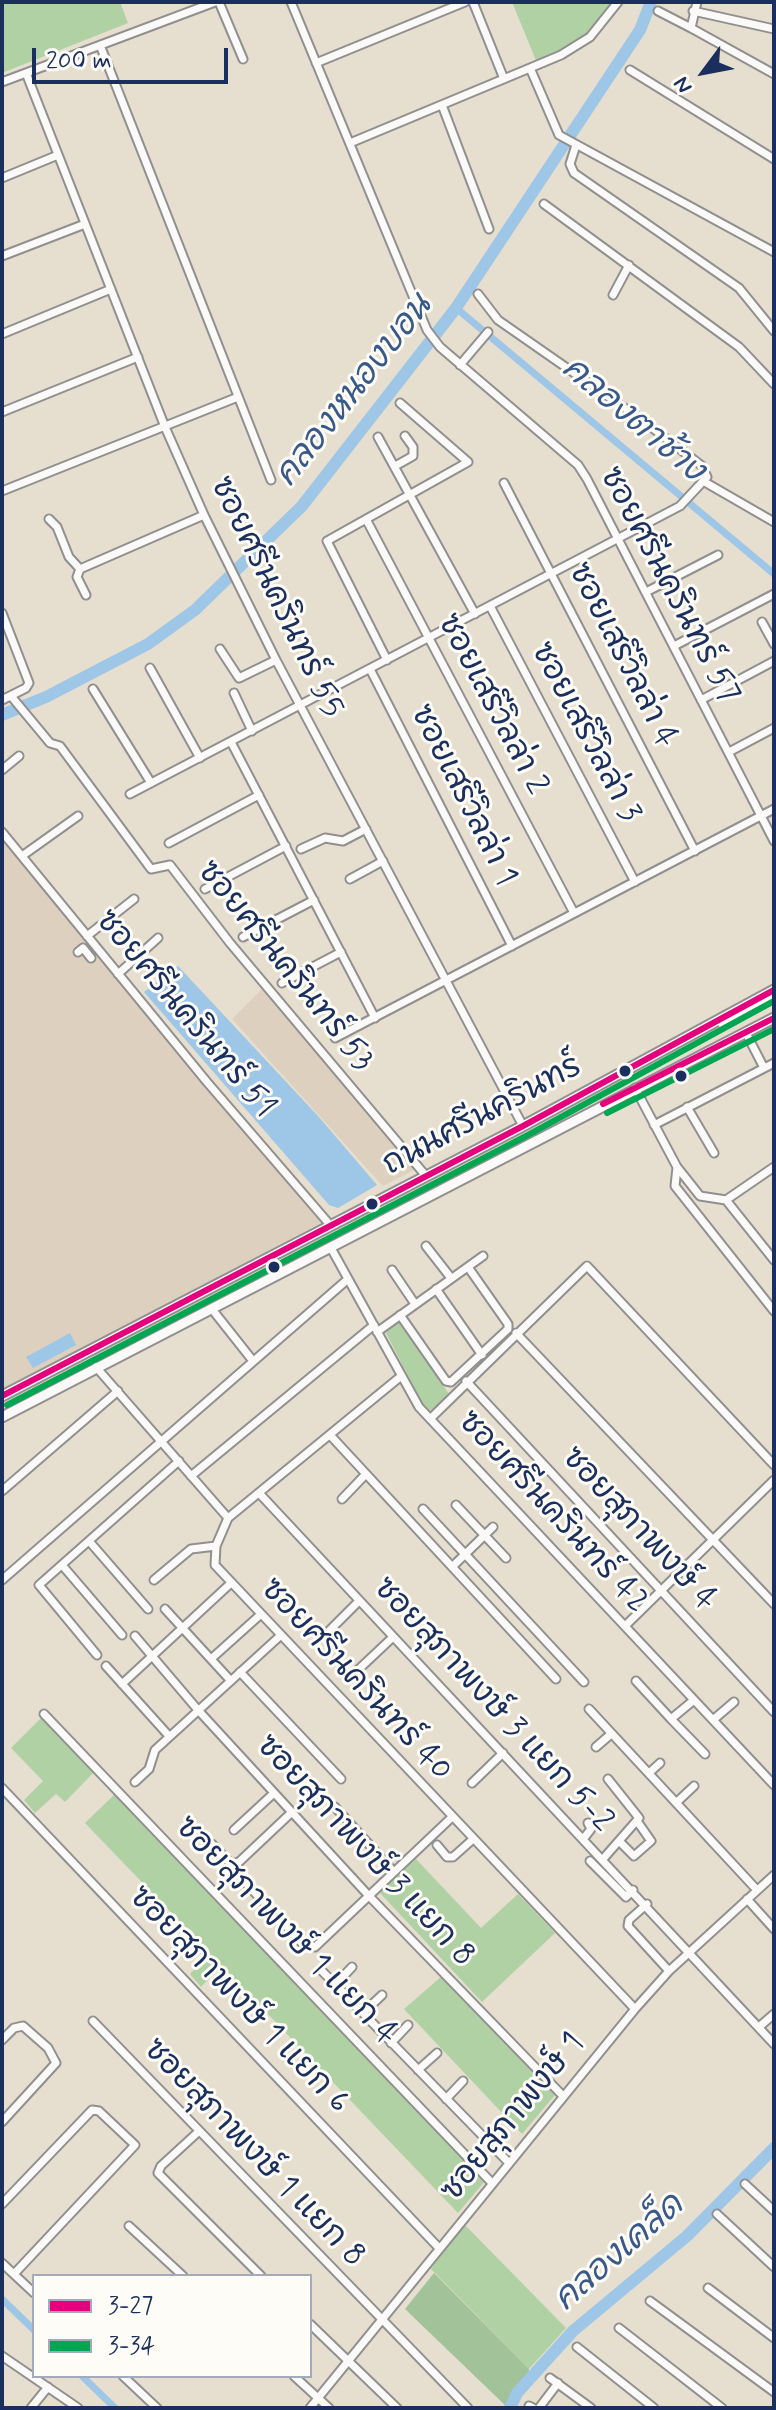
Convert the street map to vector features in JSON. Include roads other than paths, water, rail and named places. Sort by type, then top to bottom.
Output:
[{"type":"main road","name":"ถนนศรีนครินทร์","points":[[2,1396],[523,1126],[774,990]]},
{"type":"main road","points":[[757,999],[774,1000]]},
{"type":"main road","points":[[625,1071],[774,1000]]},
{"type":"main road","name":"ถนนศรีนครินทร์","points":[[2,1417],[746,1033],[772,1016]]},
{"type":"main road","points":[[637,1087],[729,1035],[772,1016]]},
{"type":"street","points":[[2,82],[217,2],[243,59]]},
{"type":"street","name":"ซอยศรีนครินทร์ 57","points":[[291,2],[427,330],[460,365],[578,465],[774,841]]},
{"type":"street","points":[[316,63],[465,2]]},
{"type":"street","points":[[473,2],[504,79]]},
{"type":"street","points":[[350,143],[561,55],[590,37],[618,2]]},
{"type":"street","points":[[691,28],[697,2]]},
{"type":"street","points":[[658,11],[774,74]]},
{"type":"street","points":[[693,11],[774,29]]},
{"type":"street","points":[[100,45],[271,480]]},
{"type":"street","points":[[530,68],[559,135],[774,252]]},
{"type":"street","points":[[630,70],[774,159]]},
{"type":"street","name":"ซอยศรีนครินทร์ 55","points":[[26,73],[165,427],[204,515],[276,660],[523,1126]]},
{"type":"street","points":[[442,105],[489,229]]},
{"type":"street","points":[[576,145],[570,164],[574,173],[739,288],[774,331]]},
{"type":"street","points":[[2,178],[58,155]]},
{"type":"street","points":[[544,204],[739,347],[774,384]]},
{"type":"street","points":[[2,256],[85,224]]},
{"type":"street","points":[[613,295],[629,265]]},
{"type":"street","points":[[2,334],[111,289]]},
{"type":"street","points":[[130,794],[680,506],[703,481],[707,475],[702,466],[498,320],[478,294]]},
{"type":"street","points":[[460,365],[485,335]]},
{"type":"street","points":[[2,412],[138,357]]},
{"type":"street","points":[[2,491],[238,397]]},
{"type":"street","points":[[387,660],[326,545],[328,540],[412,496],[468,462],[400,403]]},
{"type":"street","points":[[397,465],[413,456],[413,447],[405,436]]},
{"type":"street","points":[[378,437],[397,465],[475,614]]},
{"type":"street","points":[[703,481],[774,522]]},
{"type":"street","name":"ซอยเสรีวิลล่า 4","points":[[504,483],[695,851]]},
{"type":"street","points":[[86,595],[77,577],[80,569],[204,515]]},
{"type":"street","points":[[49,519],[57,527],[69,557],[80,569]]},
{"type":"street","name":"ซอยเสรีวิลล่า 2","points":[[366,519],[574,913]]},
{"type":"street","points":[[646,592],[718,555]]},
{"type":"street","points":[[674,646],[774,594]]},
{"type":"street","name":"ซอยเสรีวิลล่า 3","points":[[490,606],[635,882]]},
{"type":"street","points":[[2,613],[29,683],[12,698],[2,700]]},
{"type":"street","points":[[762,622],[774,644]]},
{"type":"street","points":[[220,649],[239,678],[276,660]]},
{"type":"street","points":[[701,700],[774,661]]},
{"type":"street","points":[[150,668],[200,758]]},
{"type":"street","name":"ซอยเสรีวิลล่า 1","points":[[370,669],[512,946]]},
{"type":"street","points":[[93,689],[151,783]]},
{"type":"street","points":[[234,693],[252,731]]},
{"type":"street","name":"ซอยศรีนครินทร์ 53","points":[[12,698],[43,734],[60,746],[151,869],[170,865],[230,943],[426,1176]]},
{"type":"street","points":[[729,752],[774,728]]},
{"type":"street","points":[[231,742],[375,1018]]},
{"type":"street","points":[[2,770],[19,756]]},
{"type":"street","points":[[169,843],[259,795]]},
{"type":"street","points":[[335,1038],[774,809]]},
{"type":"street","points":[[22,856],[78,816]]},
{"type":"street","points":[[301,849],[325,838],[341,841],[366,829]]},
{"type":"street","name":"ซอยศรีนครินทร์ 51","points":[[2,832],[331,1226]]},
{"type":"street","points":[[205,889],[286,846]]},
{"type":"street","points":[[350,879],[383,861]]},
{"type":"street","points":[[87,936],[134,899]]},
{"type":"street","points":[[243,937],[314,900]]},
{"type":"street","points":[[118,974],[158,938]]},
{"type":"street","points":[[78,952],[83,948],[91,958]]},
{"type":"street","points":[[282,983],[341,952]]},
{"type":"street","points":[[746,1033],[764,1068]]},
{"type":"street","points":[[654,1125],[774,1063]]},
{"type":"street","points":[[637,1087],[654,1125],[694,1192],[726,1200],[774,1260]]},
{"type":"street","points":[[690,1106],[714,1153]]},
{"type":"street","points":[[677,1167],[675,1186],[774,1311]]},
{"type":"street","points":[[726,1200],[774,1167]]},
{"type":"street","points":[[426,1246],[451,1278]]},
{"type":"street","name":"ซอยศรีนครินทร์ 42","points":[[331,1248],[400,1377],[430,1419],[774,1785]]},
{"type":"street","points":[[191,1476],[375,1328],[400,1315],[483,1256]]},
{"type":"street","points":[[430,1419],[587,1266],[774,1465]]},
{"type":"street","points":[[400,1315],[446,1381],[451,1382],[505,1333],[508,1324],[468,1267]]},
{"type":"street","points":[[392,1270],[415,1304]]},
{"type":"street","points":[[4,1575],[348,1279]]},
{"type":"street","points":[[436,1289],[482,1355]]},
{"type":"street","points":[[215,1313],[253,1361]]},
{"type":"street","points":[[516,1333],[774,1604]]},
{"type":"street","points":[[96,1367],[228,1518]]},
{"type":"street","points":[[154,1580],[191,1549],[216,1546],[228,1518],[400,1377]]},
{"type":"street","name":"ซอยสุภาพงษ์ 4","points":[[466,1381],[774,1712]]},
{"type":"street","points":[[2,1491],[118,1391]]},
{"type":"street","points":[[330,1435],[556,1679]]},
{"type":"street","points":[[97,1655],[39,1588],[179,1461]]},
{"type":"street","points":[[342,1499],[366,1474]]},
{"type":"street","points":[[625,1626],[774,1480]]},
{"type":"street","name":"ซอยสุภาพงษ์ 3 แยก 5-2","points":[[259,1493],[691,1951],[774,2044]]},
{"type":"street","points":[[456,1505],[506,1558]]},
{"type":"street","points":[[423,1509],[584,1682]]},
{"type":"street","points":[[452,1567],[493,1527]]},
{"type":"street","points":[[89,1541],[148,1609]]},
{"type":"street","name":"ซอยศรีนครินทร์ 40","points":[[216,1546],[213,1562],[231,1583],[635,2009]]},
{"type":"street","points":[[62,1565],[122,1635]]},
{"type":"street","points":[[122,1684],[231,1583]]},
{"type":"street","points":[[492,1609],[505,1596]]},
{"type":"street","points":[[327,1633],[359,1601]]},
{"type":"street","points":[[165,1609],[231,1681]]},
{"type":"street","points":[[211,1659],[260,1615]]},
{"type":"street","name":"ซอยสุภาพงษ์ 3 แยก 8","points":[[135,1636],[198,1710],[369,1896],[563,2096]]},
{"type":"street","points":[[135,1782],[149,1769],[155,1750],[280,1636]]},
{"type":"street","points":[[359,1669],[393,1637]]},
{"type":"street","points":[[538,1659],[551,1646]]},
{"type":"street","points":[[106,1666],[169,1736]]},
{"type":"street","points":[[240,1672],[341,1779]]},
{"type":"street","points":[[636,1681],[705,1754]]},
{"type":"street","points":[[671,1719],[694,1700]]},
{"type":"street","points":[[713,1720],[734,1702]]},
{"type":"street","points":[[589,1709],[757,1890]]},
{"type":"street","name":"ซอยสุภาพงษ์ 1 แยก 4","points":[[44,1714],[492,2183]]},
{"type":"street","points":[[596,1747],[611,1734]]},
{"type":"street","points":[[472,1783],[503,1753]]},
{"type":"street","points":[[649,1773],[660,1763]]},
{"type":"street","points":[[608,1779],[636,1812],[637,1821],[651,1841],[634,1856],[619,1841]]},
{"type":"street","points":[[677,1802],[694,1786]]},
{"type":"street","name":"ซอยสุภาพงษ์ 1 แยก 6","points":[[2,1788],[439,2248]]},
{"type":"street","points":[[234,1830],[274,1793]]},
{"type":"street","points":[[335,1807],[394,1872]]},
{"type":"street","points":[[212,1844],[231,1864],[239,1862],[292,1812]]},
{"type":"street","points":[[244,1881],[310,1948],[451,1818]]},
{"type":"street","points":[[603,1859],[637,1821]]},
{"type":"street","points":[[584,1838],[591,1829],[588,1823]]},
{"type":"street","points":[[437,1845],[447,1857],[453,1857],[472,1840]]},
{"type":"street","points":[[590,1861],[633,1906]]},
{"type":"street","name":"ซอยสุภาพงษ์ 1","points":[[310,2408],[635,2009],[669,1971],[774,1875]]},
{"type":"street","points":[[626,1897],[633,1890]]},
{"type":"street","points":[[747,1899],[774,1929]]},
{"type":"street","points":[[647,1904],[629,1920],[628,1926],[669,1971]]},
{"type":"street","points":[[335,1985],[352,1967]]},
{"type":"street","points":[[322,1971],[509,2163]]},
{"type":"street","points":[[363,2013],[382,1995]]},
{"type":"street","points":[[759,2027],[774,2014]]},
{"type":"street","name":"ซอยสุภาพงษ์ 1 แยก 8","points":[[93,2021],[197,2133],[468,2408]]},
{"type":"street","points":[[391,2043],[408,2025]]},
{"type":"street","points":[[2,2040],[20,2026],[54,2055],[56,2063],[2,2122]]},
{"type":"street","points":[[418,2070],[437,2053]]},
{"type":"street","points":[[446,2099],[463,2081]]},
{"type":"street","points":[[2,2204],[92,2110],[99,2111],[135,2145],[14,2274]]},
{"type":"street","points":[[197,2133],[161,2166],[158,2173],[259,2274]]},
{"type":"street","points":[[745,2184],[774,2211]]},
{"type":"street","points":[[717,2214],[774,2267]]},
{"type":"street","points":[[129,2226],[181,2274]]},
{"type":"street","points":[[2,2263],[32,2291]]},
{"type":"street","points":[[708,2288],[774,2338]]},
{"type":"street","points":[[650,2301],[774,2392]]},
{"type":"street","points":[[312,2326],[397,2408]]},
{"type":"street","points":[[619,2328],[722,2408]]},
{"type":"street","points":[[577,2347],[654,2408]]},
{"type":"street","points":[[2,2356],[32,2376]]},
{"type":"street","points":[[35,2378],[78,2408]]},
{"type":"street","points":[[125,2378],[157,2408]]},
{"type":"street","points":[[296,2378],[329,2408]]},
{"type":"street","points":[[550,2378],[591,2408]]},
{"type":"street","points":[[539,2408],[558,2383]]},
{"type":"street","points":[[31,2408],[48,2387]]},
{"type":"water","points":[[178,966],[318,1116],[377,1185],[338,1208],[329,1205],[144,992]]},
{"type":"water","points":[[70,1333],[76,1345],[33,1368],[26,1357]]},
{"type":"waterway","name":"คลองหนองบอน","points":[[2,715],[46,697],[148,644],[195,610],[302,506],[456,308],[640,30],[651,2]]},
{"type":"waterway","name":"คลองตาช้าง","points":[[456,308],[774,574]]},
{"type":"waterway","name":"คลองเคล็ด","points":[[510,2408],[517,2393],[573,2331],[687,2236],[774,2148]]},
{"type":"waterway","points":[[2,2299],[32,2328]]},
{"type":"waterway","points":[[84,2378],[115,2408]]}]
